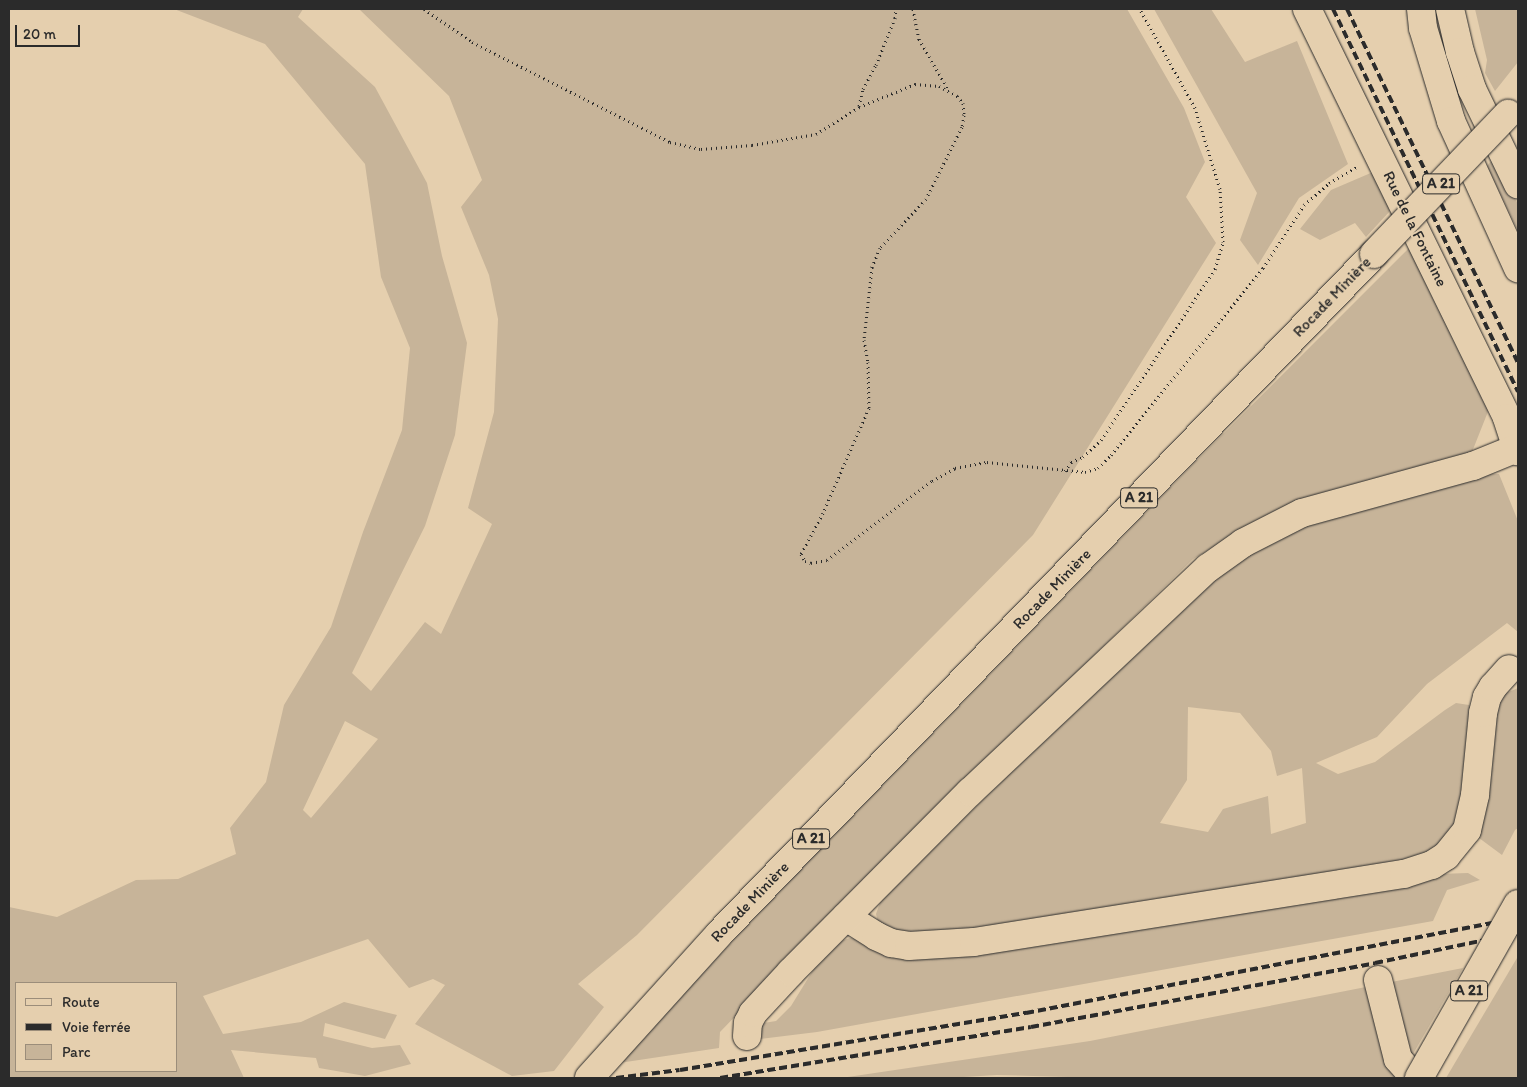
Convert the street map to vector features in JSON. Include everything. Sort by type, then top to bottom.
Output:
[{"type":"main road","name":"Rue de la Fontaine","points":[[1307,9],[1507,418],[1518,449]]},
{"type":"main road","points":[[1421,9],[1423,28],[1450,121],[1518,268]]},
{"type":"main road","points":[[1450,9],[1460,52],[1472,89],[1518,184]]},
{"type":"main road","name":"Rocade Minière","points":[[587,1072],[1513,109]]},
{"type":"main road","points":[[747,1036],[748,1023],[753,1013],[846,917],[970,792],[1208,568],[1236,548],[1274,526],[1302,513],[1473,466],[1518,449]]},
{"type":"main road","points":[[846,917],[876,936],[892,943],[908,946],[966,943],[1404,874],[1432,865],[1446,856],[1467,830],[1475,795],[1482,713],[1487,697],[1493,687],[1509,669]]},
{"type":"main road","name":"A 21","points":[[1419,1078],[1518,904]]},
{"type":"main road","points":[[1378,980],[1398,1059],[1415,1078]]},
{"type":"path","points":[[424,9],[472,42],[670,142],[701,149],[752,145],[816,134],[859,107],[915,84],[939,86],[963,102],[964,115],[962,126],[926,199],[880,248],[872,267],[864,340],[868,362],[869,408],[823,513],[801,554],[804,561],[811,563],[827,560],[932,481],[955,468],[987,462],[1065,471],[1085,472],[1098,468],[1112,455],[1263,268],[1304,205],[1329,183],[1359,166],[1380,158]]},
{"type":"path","points":[[859,107],[863,89],[876,66],[895,18],[896,9]]},
{"type":"path","points":[[914,9],[919,40],[949,91]]},
{"type":"path","points":[[1065,471],[1071,462],[1083,457],[1101,440],[1215,269],[1223,242],[1220,189],[1195,108],[1140,9]]},
{"type":"green space","points":[[174,9],[303,9],[298,17],[375,87],[427,183],[442,256],[467,343],[455,435],[425,526],[352,673],[371,691],[425,622],[441,634],[492,524],[468,508],[494,412],[498,319],[489,275],[461,207],[482,180],[449,96],[359,9],[1127,9],[1184,108],[1205,162],[1186,197],[1216,243],[1033,535],[637,935],[578,984],[604,1007],[554,1071],[512,1076],[415,1024],[445,985],[433,979],[409,988],[368,939],[203,996],[223,1034],[301,1022],[344,1002],[397,1015],[385,1039],[325,1023],[323,1036],[372,1048],[400,1045],[411,1064],[365,1076],[319,1068],[316,1058],[231,1050],[244,1078],[9,1078],[9,907],[57,917],[136,880],[178,879],[236,854],[230,828],[266,782],[284,705],[331,627],[363,532],[402,430],[410,348],[381,277],[365,164],[265,44]],"holes":[[[345,721],[378,739],[311,818],[303,810]]]},
{"type":"green space","points":[[1154,9],[1211,9],[1245,62],[1297,41],[1348,164],[1299,198],[1258,265],[1240,240],[1257,193]]},
{"type":"green space","points":[[1475,9],[1518,9],[1518,62],[1495,91],[1485,73],[1487,60]]},
{"type":"green space","points":[[1493,159],[1518,204],[1518,231],[1487,166]]},
{"type":"green space","points":[[1373,172],[1390,211],[1366,237],[1355,223],[1320,240],[1300,229],[1331,190]]},
{"type":"green space","points":[[1413,244],[1491,404],[1470,457],[1259,520],[1193,559],[913,832],[720,1032],[719,1048],[619,1063],[643,1035],[790,881],[1196,461]]},
{"type":"green space","points":[[1472,473],[1499,474],[1518,521],[1518,632],[1507,623],[1427,684],[1377,737],[1316,763],[1338,774],[1375,762],[1456,703],[1469,705],[1475,712],[1463,813],[1433,856],[932,939],[880,930],[876,914],[882,897],[1202,588],[1249,553],[1310,519]],"holes":[[[1188,707],[1240,713],[1271,751],[1277,776],[1302,768],[1306,823],[1271,834],[1268,796],[1223,809],[1208,832],[1160,823],[1187,780]]]},
{"type":"green space","points":[[1518,688],[1518,828],[1515,830],[1502,855],[1475,835],[1492,723],[1504,694]]},
{"type":"green space","points":[[1468,873],[1480,880],[1447,890],[1433,921],[817,1032],[760,1039],[758,1024],[776,1021],[791,1006],[823,954],[835,943],[850,938],[865,940],[874,947],[1439,874]]},
{"type":"green space","points":[[1517,958],[1518,1078],[1446,1078]]},
{"type":"green space","points":[[1463,968],[1399,1078],[1102,1078],[997,1075],[947,1078],[841,1078],[1090,1041]]},
{"type":"railway","points":[[1333,9],[1518,392]]},
{"type":"railway","points":[[1347,9],[1518,363]]},
{"type":"railway","points":[[616,1078],[680,1070],[1026,1013],[1518,918]]},
{"type":"railway","points":[[720,1078],[1031,1027],[1375,963],[1518,933]]}]
